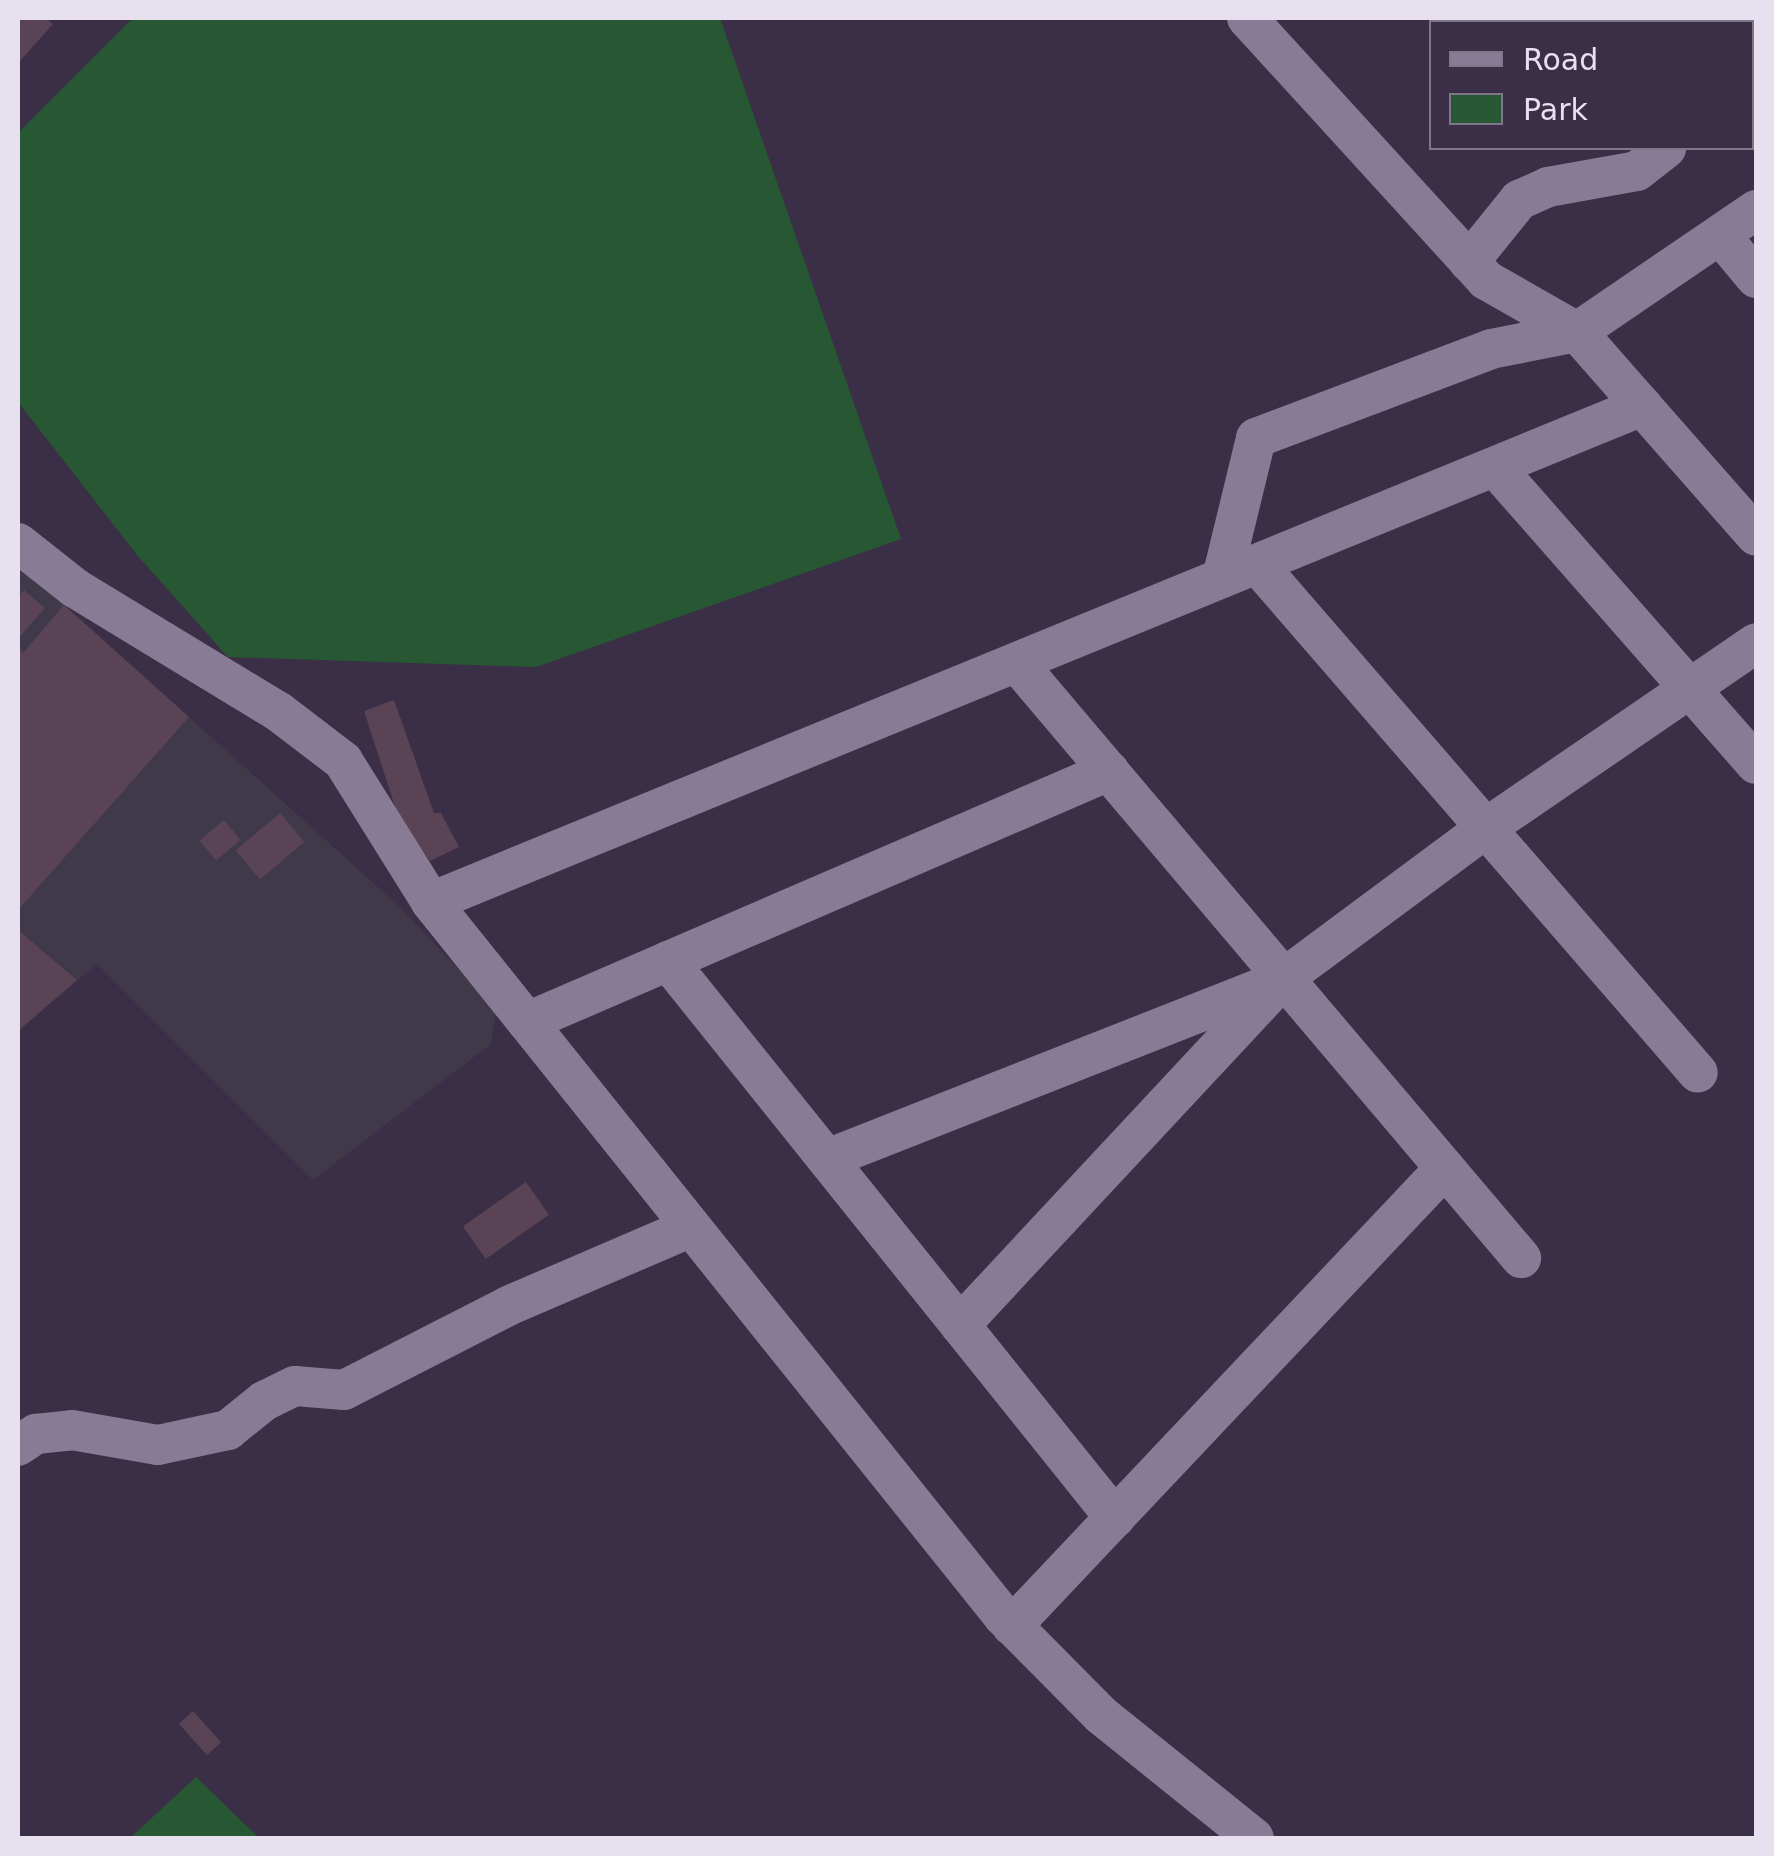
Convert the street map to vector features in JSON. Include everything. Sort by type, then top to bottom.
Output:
[{"type":"street","points":[[1247,18],[1486,280],[1577,332],[1756,536]]},
{"type":"street","points":[[1469,262],[1519,200],[1548,187],[1637,171],[1663,150]]},
{"type":"street","points":[[1240,571],[1256,438],[1491,349],[1577,332],[1756,210]]},
{"type":"street","points":[[1720,235],[1756,278]]},
{"type":"street","points":[[431,902],[1642,406]]},
{"type":"street","points":[[1495,467],[1756,764]]},
{"type":"street","points":[[18,543],[74,588],[279,712],[342,761],[431,902],[1012,1626],[1101,1715],[1254,1838]]},
{"type":"street","points":[[1240,571],[1486,828],[1698,1073]]},
{"type":"street","points":[[960,1325],[1284,978],[1486,828],[1756,643]]},
{"type":"street","points":[[1016,662],[1521,1258]]},
{"type":"street","points":[[527,1022],[1109,772]]},
{"type":"street","points":[[668,961],[1115,1518]]},
{"type":"street","points":[[827,1159],[1284,978]]},
{"type":"street","points":[[1012,1626],[1445,1168]]},
{"type":"street","points":[[18,1446],[36,1434],[72,1430],[158,1444],[228,1430],[264,1400],[296,1386],[344,1390],[508,1306],[692,1227]]},
{"type":"shaded area","points":[[18,563],[400,907],[496,1009],[491,1044],[313,1180],[97,964],[18,1031]]},
{"type":"green space","points":[[133,18],[720,18],[901,539],[536,667],[228,657],[137,555],[18,402],[18,133]]},
{"type":"green space","points":[[196,1777],[259,1838],[130,1838]]},
{"type":"building","points":[[18,18],[45,18],[53,24],[20,61]]},
{"type":"building","points":[[24,590],[45,608],[18,639],[18,597]]},
{"type":"building","points":[[64,605],[189,717],[18,910],[18,648],[23,653]]},
{"type":"building","points":[[394,700],[434,813],[441,813],[459,847],[430,861],[398,816],[364,711]]},
{"type":"building","points":[[280,813],[304,842],[260,879],[236,850]]},
{"type":"building","points":[[224,820],[241,840],[216,860],[199,841]]},
{"type":"building","points":[[18,930],[77,980],[18,1031]]},
{"type":"building","points":[[526,1182],[549,1215],[486,1259],[463,1226]]},
{"type":"building","points":[[193,1711],[221,1742],[207,1755],[179,1724]]}]
